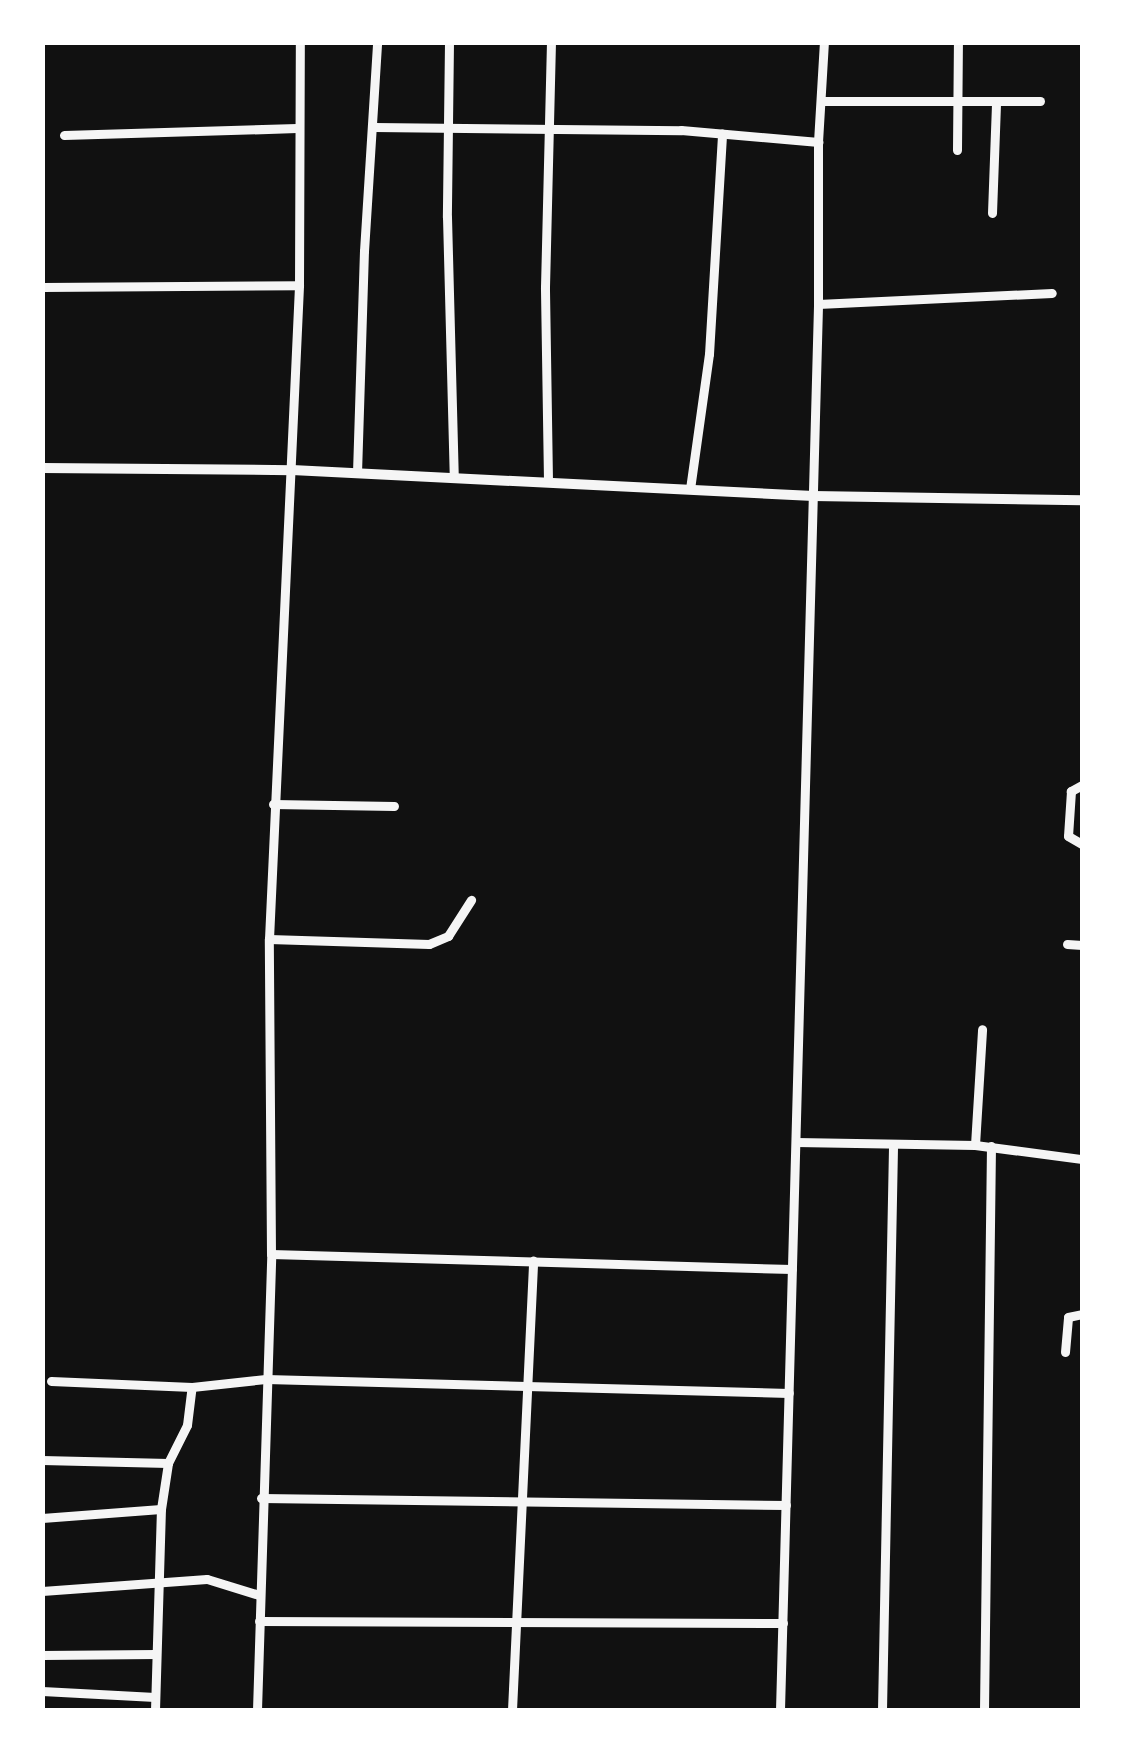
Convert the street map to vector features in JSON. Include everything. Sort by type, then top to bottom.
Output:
[{"type":"street","points":[[257,1710],[271,1254],[268,939],[299,286],[300,42]]},
{"type":"street","points":[[357,474],[363,270],[377,42]]},
{"type":"street","points":[[449,42],[454,476]]},
{"type":"street","points":[[548,481],[545,286],[552,42]]},
{"type":"street","points":[[780,1710],[818,304],[818,142],[824,42]]},
{"type":"street","points":[[957,150],[958,42]]},
{"type":"street","points":[[823,100],[1040,101]]},
{"type":"street","points":[[992,213],[996,102]]},
{"type":"street","points":[[374,127],[722,133],[818,142]]},
{"type":"street","points":[[64,135],[297,128]]},
{"type":"street","points":[[690,490],[709,354],[722,133]]},
{"type":"street","points":[[42,287],[299,286]]},
{"type":"street","points":[[818,304],[1052,293]]},
{"type":"street","points":[[42,468],[292,470],[813,496],[1082,500]]},
{"type":"street","points":[[1082,784],[1072,791],[1068,836],[1082,844]]},
{"type":"street","points":[[273,804],[394,806]]},
{"type":"street","points":[[268,939],[429,944],[448,936],[471,900]]},
{"type":"street","points":[[1067,944],[1082,944]]},
{"type":"street","points":[[975,1144],[982,1029]]},
{"type":"street","points":[[796,1142],[975,1144],[1082,1159]]},
{"type":"street","points":[[882,1710],[894,1146]]},
{"type":"street","points":[[984,1710],[991,1146]]},
{"type":"street","points":[[271,1254],[792,1269]]},
{"type":"street","points":[[512,1710],[533,1260]]},
{"type":"street","points":[[1065,1352],[1068,1316],[1082,1314]]},
{"type":"street","points":[[51,1382],[192,1387],[266,1379],[789,1393]]},
{"type":"street","points":[[155,1710],[161,1510],[168,1463],[187,1425],[192,1387]]},
{"type":"street","points":[[42,1460],[168,1463]]},
{"type":"street","points":[[261,1498],[520,1498],[786,1505]]},
{"type":"street","points":[[42,1518],[161,1510]]},
{"type":"street","points":[[42,1591],[207,1579],[259,1595]]},
{"type":"street","points":[[259,1620],[782,1623]]},
{"type":"street","points":[[42,1655],[156,1654]]},
{"type":"street","points":[[42,1691],[155,1697]]}]
